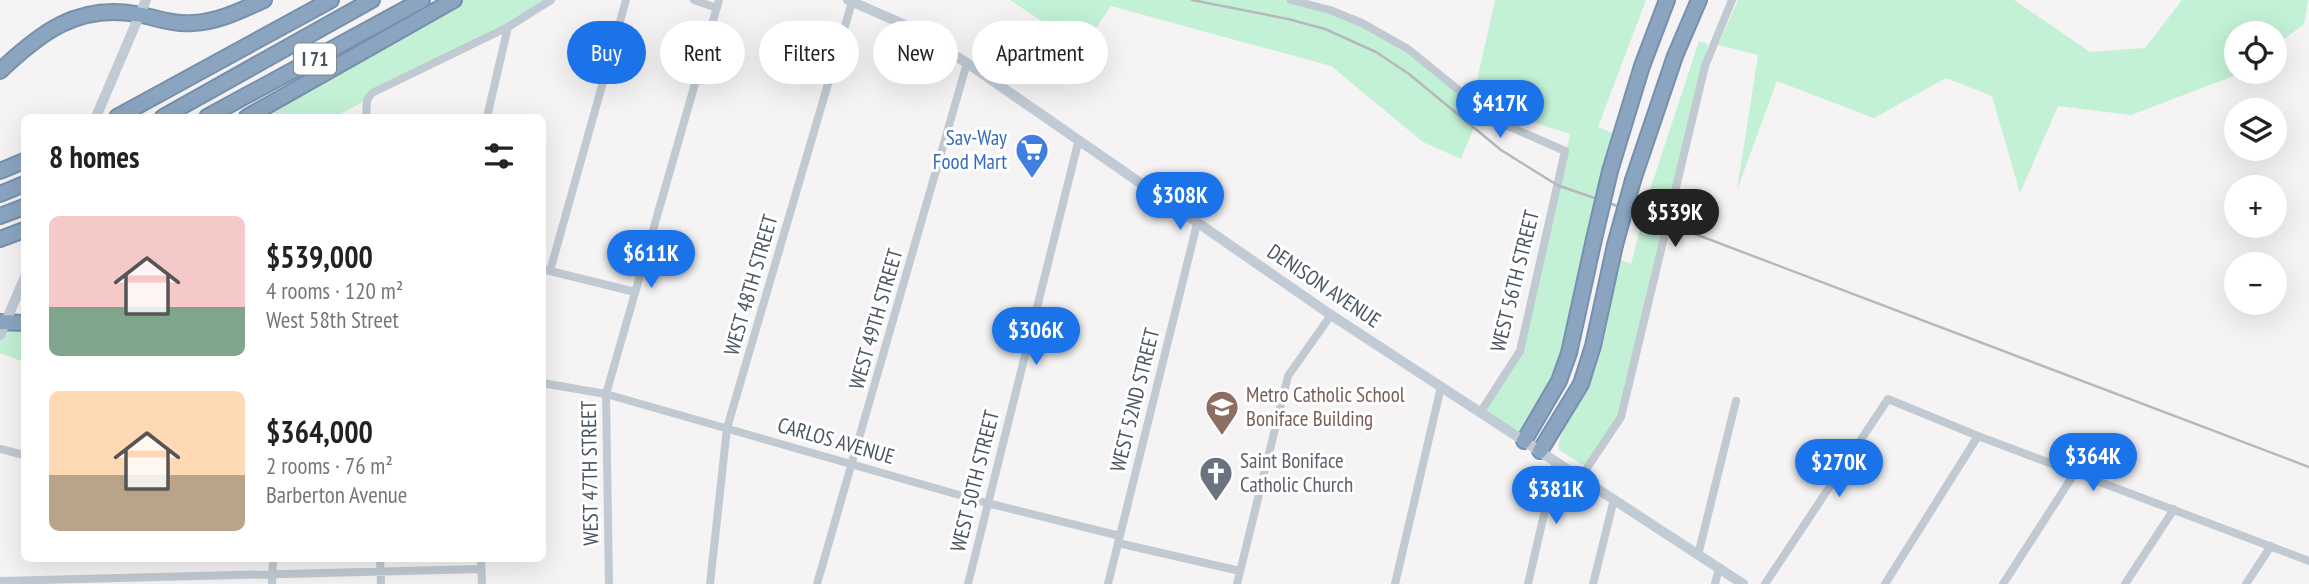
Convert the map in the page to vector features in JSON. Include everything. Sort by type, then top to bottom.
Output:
[{"type":"highway","points":[[0,71],[48,30],[74,17],[97,12],[194,23],[218,19],[264,0]]},
{"type":"highway","points":[[122,114],[331,0]]},
{"type":"highway","name":"I 71","points":[[168,114],[372,0]]},
{"type":"highway","name":"I 71","points":[[213,114],[422,0]]},
{"type":"highway","points":[[252,114],[454,0]]},
{"type":"highway","points":[[1524,441],[1549,400],[1569,354],[1610,171],[1642,66],[1667,0]]},
{"type":"highway","points":[[1539,451],[1573,402],[1588,366],[1633,180],[1666,79],[1699,0]]},
{"type":"highway","points":[[272,114],[394,34]]},
{"type":"highway","points":[[0,171],[21,161]]},
{"type":"highway","points":[[0,194],[21,185]]},
{"type":"highway","points":[[0,216],[21,208]]},
{"type":"highway","points":[[0,239],[21,231]]},
{"type":"highway","points":[[2,327],[21,324]]},
{"type":"main road","points":[[97,114],[146,0]]},
{"type":"main road","name":"DENISON AVENUE","points":[[850,1],[903,24],[967,63],[1078,143],[1331,315],[1743,584]]},
{"type":"main road","points":[[2,327],[21,286]]},
{"type":"street","points":[[366,114],[367,100],[372,93],[508,27],[551,0]]},
{"type":"street","points":[[626,0],[546,270],[635,292]]},
{"type":"street","points":[[694,0],[718,4]]},
{"type":"street","name":"WEST 56TH STREET","points":[[1291,0],[1330,10],[1362,23],[1409,49],[1497,121],[1565,150],[1520,351],[1480,412]]},
{"type":"street","points":[[1581,477],[1621,417],[1705,66],[1732,0]]},
{"type":"street","name":"WEST 48TH STREET","points":[[710,584],[727,428],[850,1]]},
{"type":"street","name":"WEST 47TH STREET","points":[[609,584],[606,394],[718,4]]},
{"type":"street","points":[[488,114],[508,27]]},
{"type":"street","name":"WEST 49TH STREET","points":[[817,584],[967,63]]},
{"type":"street","name":"WEST 50TH STREET","points":[[968,584],[1078,143]]},
{"type":"street","name":"WEST 52ND STREET","points":[[1108,584],[1197,224]]},
{"type":"street","points":[[1237,584],[1288,376],[1331,315]]},
{"type":"street","name":"CARLOS AVENUE","points":[[546,384],[606,394],[987,503],[1240,571]]},
{"type":"street","points":[[1395,584],[1441,387]]},
{"type":"street","points":[[1765,584],[1888,399],[1978,436],[2309,561]]},
{"type":"street","points":[[1698,555],[1736,401]]},
{"type":"street","points":[[1885,584],[1978,436]]},
{"type":"street","points":[[0,449],[21,454]]},
{"type":"street","points":[[1528,584],[1556,462]]},
{"type":"street","points":[[2003,584],[2076,471]]},
{"type":"street","points":[[1593,584],[1614,499]]},
{"type":"street","points":[[2125,584],[2174,509]]},
{"type":"street","points":[[2246,584],[2271,546]]},
{"type":"street","points":[[380,562],[381,584]]},
{"type":"street","points":[[481,562],[482,584]]},
{"type":"street","points":[[1715,584],[1719,568]]},
{"type":"street","points":[[0,581],[273,579],[380,571],[481,569]]},
{"type":"green space","points":[[454,0],[551,0],[341,114],[272,114]]},
{"type":"green space","points":[[1010,0],[1291,0],[1330,10],[1408,49],[1481,110],[1461,159],[1423,142],[1331,66],[1111,6],[1101,21],[1042,21]]},
{"type":"green space","points":[[1495,0],[1646,0],[1598,127],[1620,136],[1573,334],[1524,441],[1480,413],[1520,351],[1570,134],[1527,120],[1476,85]]},
{"type":"green space","points":[[1738,0],[2014,0],[2090,52],[2145,48],[2182,0],[2308,0],[2304,24],[2287,37],[2287,21],[2224,21],[2224,80],[2131,115],[2058,106],[2020,193],[1992,96],[1946,78],[1874,118],[1777,81],[1737,190],[1758,55],[1718,45]]},
{"type":"green space","points":[[1699,41],[1708,44],[1617,418],[1585,466],[1559,450],[1561,434],[1593,377],[1606,327],[1618,259],[1631,264],[1651,187]]},
{"type":"green space","points":[[5,323],[21,323],[21,361],[0,353],[0,335]]},
{"type":"railway","points":[[1192,0],[1325,29],[1376,52],[1409,74],[1501,150],[1557,185],[1666,223],[2309,467]]},
{"type":"place","name":"Sav-Way Food Mart","points":[[1032,180]]},
{"type":"place","name":"Metro Catholic School Boniface Building","points":[[1222,437]]},
{"type":"place","name":"Saint Boniface Catholic Church","points":[[1216,503]]}]
